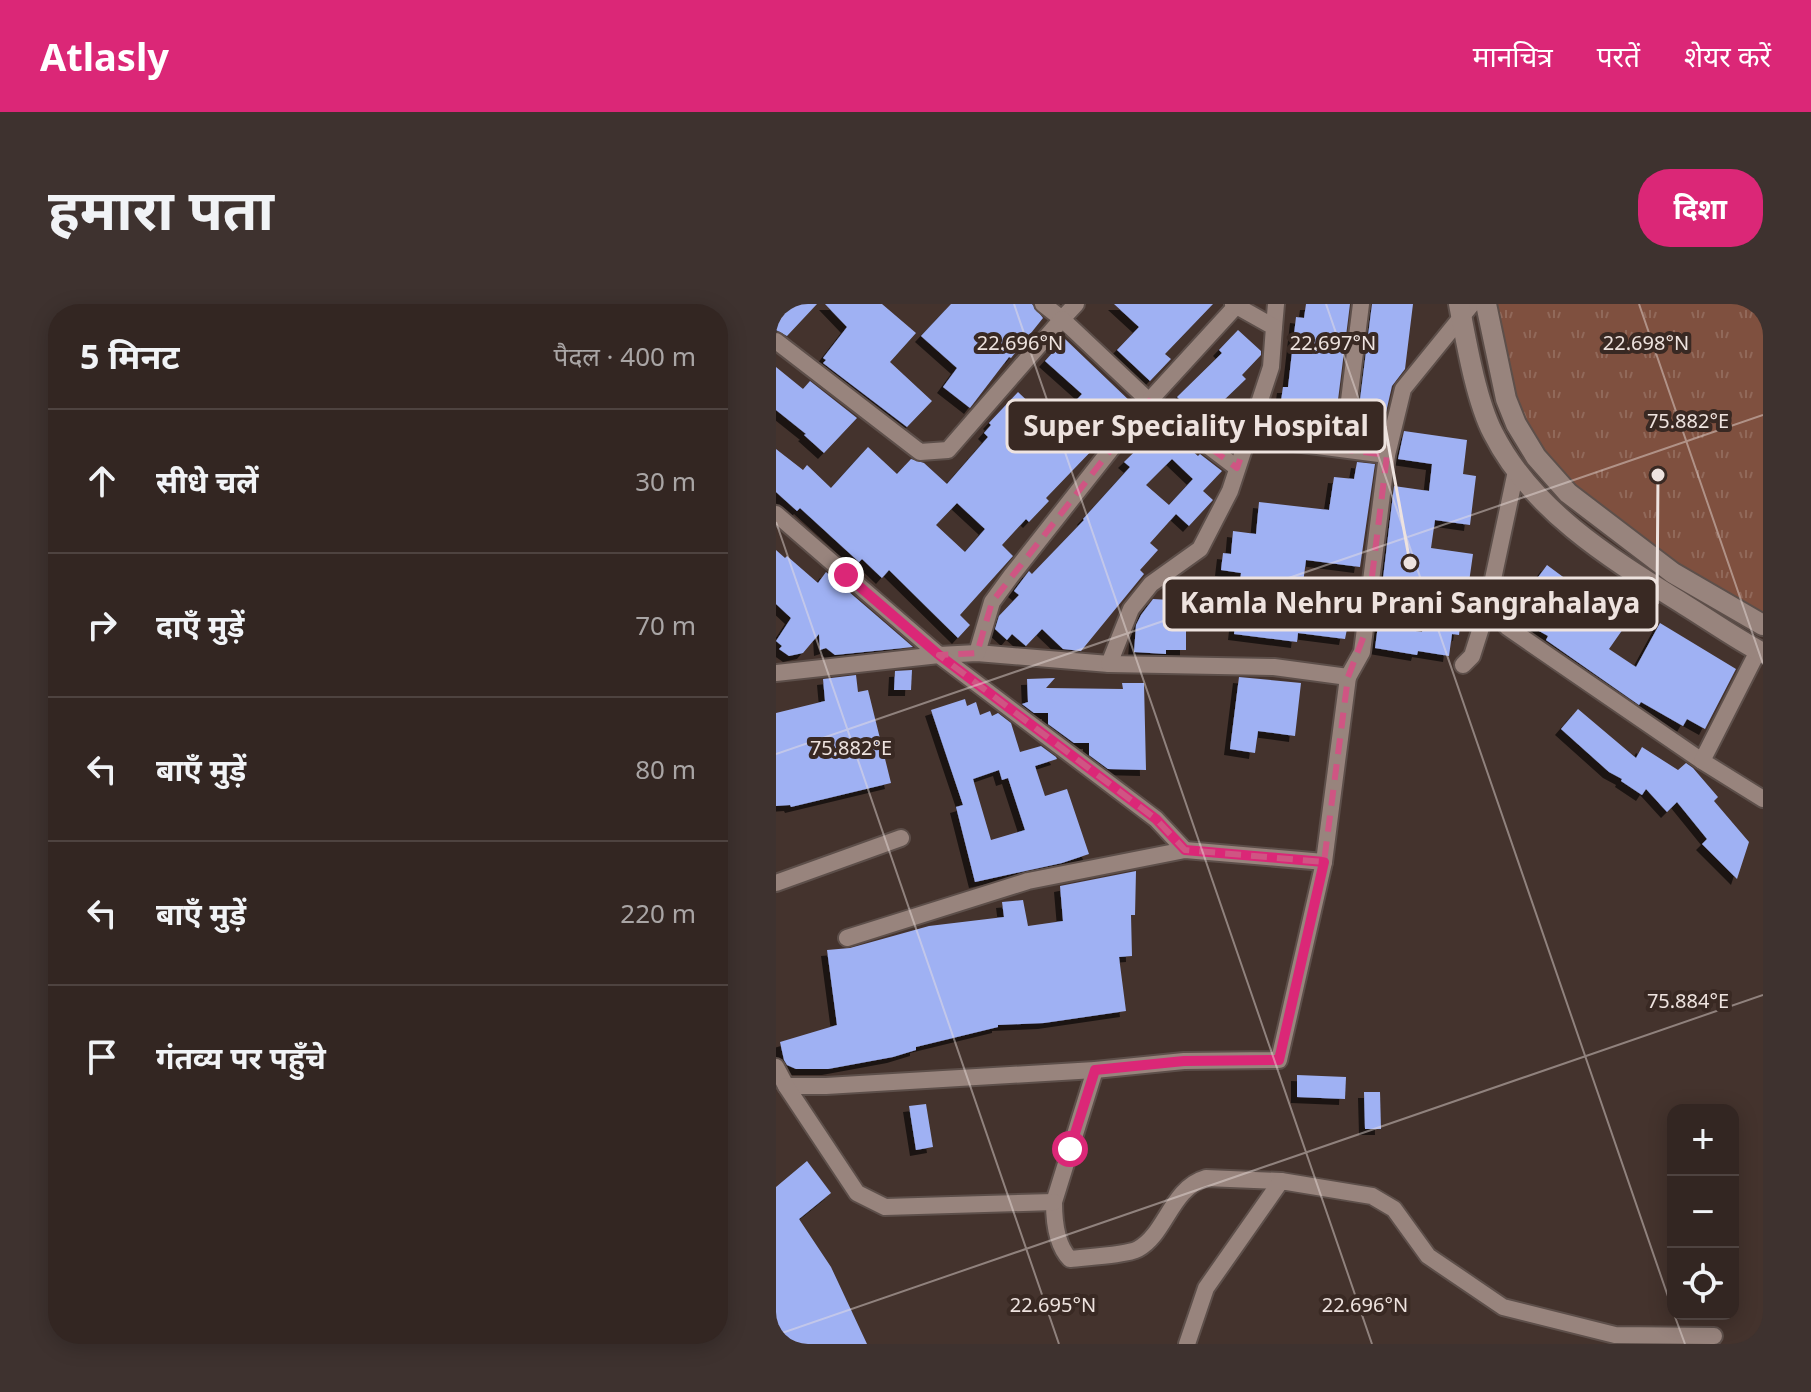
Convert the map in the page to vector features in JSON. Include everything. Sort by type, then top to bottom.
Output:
[{"type":"main road","points":[[1486,304],[1506,399],[1516,424],[1536,457],[1568,493],[1673,573],[1763,625]]},
{"type":"main road","points":[[1464,308],[1483,406],[1492,431],[1516,471],[1548,507],[1596,546],[1761,652]]},
{"type":"street","points":[[1043,304],[1149,401],[1237,468]]},
{"type":"street","points":[[776,341],[920,452],[934,452],[948,450],[1076,304]]},
{"type":"street","points":[[1109,664],[1131,609],[1151,584],[1200,549],[1230,491],[1271,367],[1276,304]]},
{"type":"street","points":[[1343,449],[1361,304]]},
{"type":"street","points":[[977,653],[992,602],[998,593],[1149,401],[1234,305],[1274,327]]},
{"type":"street","points":[[786,1086],[1095,1070],[1184,1061],[1279,1060],[1324,862],[1348,677],[1362,652],[1387,455],[1403,389],[1464,308]]},
{"type":"street","points":[[1248,437],[1387,455]]},
{"type":"street","points":[[1463,665],[1472,656],[1486,612],[1516,471]]},
{"type":"street","points":[[776,514],[939,655],[1156,819],[1185,850]]},
{"type":"street","points":[[1507,627],[1702,761],[1763,799]]},
{"type":"street","points":[[1702,761],[1761,652]]},
{"type":"street","points":[[776,673],[977,653],[1109,664],[1274,667],[1348,677]]},
{"type":"street","points":[[776,883],[901,838]]},
{"type":"street","points":[[847,938],[1028,881],[1185,850],[1324,862]]},
{"type":"street","points":[[776,1067],[857,1193],[885,1207],[1054,1202]]},
{"type":"street","points":[[1095,1070],[1054,1202],[1061,1251],[1070,1259],[1137,1250],[1185,1189],[1197,1181],[1206,1178],[1281,1181],[1372,1196],[1394,1209],[1428,1256],[1503,1307],[1615,1335],[1714,1336]]},
{"type":"street","points":[[1187,1344],[1206,1288],[1281,1181]]},
{"type":"highlighted area","points":[[1149,401],[1237,468],[1248,437],[1387,455],[1365,633],[1348,677],[1324,862],[1185,850],[1156,819],[939,655],[977,653],[992,602]]},
{"type":"green space","points":[[1486,304],[1763,304],[1763,625],[1568,493],[1516,424]]},
{"type":"building","points":[[776,304],[817,304],[787,336],[776,330]]},
{"type":"building","points":[[825,304],[882,304],[916,333],[890,362],[932,401],[907,427],[823,363],[826,360],[823,358],[847,327]]},
{"type":"building","points":[[951,304],[1032,304],[1043,318],[970,408],[943,387],[957,368],[921,336]]},
{"type":"building","points":[[1114,304],[1213,304],[1165,354],[1171,359],[1150,381],[1117,350],[1139,327]]},
{"type":"building","points":[[1306,304],[1350,304],[1334,432],[1278,422],[1283,387],[1288,387],[1296,317],[1304,318]]},
{"type":"building","points":[[1372,304],[1413,304],[1405,369],[1392,386],[1379,443],[1355,439]]},
{"type":"building","points":[[1238,330],[1261,351],[1261,355],[1242,375],[1246,379],[1202,421],[1177,397],[1222,353],[1219,350]]},
{"type":"building","points":[[1065,339],[1133,404],[1046,498],[1049,501],[1029,522],[1026,519],[1002,545],[1013,556],[960,615],[970,625],[958,638],[889,570],[882,578],[862,559],[859,562],[800,508],[797,511],[776,492],[776,449],[803,470],[807,465],[831,488],[868,447],[897,474],[911,459],[924,463],[947,484],[988,437],[984,433],[991,425],[989,423],[1018,392],[1053,425],[1082,394],[1045,361]],"holes":[[[957,503],[985,529],[965,552],[936,525]]]},
{"type":"building","points":[[776,367],[803,389],[810,381],[857,418],[824,453],[776,410]]},
{"type":"building","points":[[1162,425],[1198,456],[1200,454],[1222,471],[1203,491],[1213,500],[1189,526],[1176,514],[1150,543],[1158,550],[1140,570],[1144,574],[1081,651],[1063,649],[1042,629],[1026,646],[1012,634],[1007,640],[995,629],[999,616],[1019,595],[1014,591],[1029,571],[1032,574],[1130,467],[1124,462]],"holes":[[[1172,459],[1193,479],[1169,505],[1146,485]]]},
{"type":"building","points":[[1404,431],[1467,440],[1463,474],[1476,476],[1470,525],[1435,520],[1431,548],[1473,554],[1459,635],[1452,634],[1449,656],[1418,651],[1417,655],[1375,648],[1378,625],[1422,632],[1426,602],[1381,595],[1394,486],[1429,491],[1432,464],[1398,459]]},
{"type":"building","points":[[1357,462],[1375,464],[1360,567],[1306,560],[1301,599],[1351,609],[1345,639],[1298,633],[1297,642],[1234,634],[1241,573],[1221,570],[1223,553],[1231,554],[1233,531],[1256,534],[1259,502],[1329,510],[1334,477],[1354,479]]},
{"type":"building","points":[[776,550],[818,583],[826,572],[913,647],[835,655],[826,648],[820,650],[819,634],[803,653],[789,656],[779,649],[782,646],[776,641],[791,618],[776,604]]},
{"type":"building","points":[[1547,565],[1582,591],[1584,588],[1630,619],[1609,649],[1636,667],[1660,623],[1736,669],[1705,729],[1687,719],[1683,726],[1641,702],[1639,705],[1546,640],[1548,636],[1523,622],[1536,597],[1528,591]]},
{"type":"building","points":[[1153,599],[1171,600],[1170,628],[1186,628],[1186,650],[1166,650],[1166,654],[1134,652],[1136,625]]},
{"type":"building","points":[[912,670],[911,690],[894,690],[895,671]]},
{"type":"building","points":[[856,675],[858,692],[868,690],[891,783],[791,807],[776,806],[776,713],[825,701],[823,679]]},
{"type":"building","points":[[1239,677],[1301,683],[1295,736],[1258,731],[1255,753],[1230,749]]},
{"type":"building","points":[[1055,678],[1046,688],[1123,689],[1122,683],[1144,683],[1146,770],[1108,769],[1089,755],[1089,743],[1074,743],[1048,724],[1048,713],[1034,713],[1022,704],[1028,702],[1027,679]]},
{"type":"building","points":[[965,699],[967,706],[976,702],[980,715],[990,711],[992,716],[998,713],[1011,723],[1020,752],[1041,746],[1056,757],[1035,766],[1045,796],[1067,789],[1089,854],[975,882],[956,807],[963,805],[931,710]],"holes":[[[999,770],[1002,780],[1008,778],[1025,830],[991,840],[973,779]]]},
{"type":"building","points":[[1578,709],[1636,758],[1642,747],[1678,770],[1686,763],[1693,768],[1718,797],[1714,801],[1749,842],[1737,879],[1702,844],[1707,839],[1677,802],[1667,812],[1646,789],[1642,795],[1621,781],[1561,729]]},
{"type":"building","points":[[1136,871],[1135,915],[1131,915],[1132,956],[1119,957],[1126,1011],[1044,1023],[998,1025],[916,1047],[916,1050],[893,1057],[828,1069],[796,1069],[784,1060],[780,1042],[837,1025],[827,950],[850,948],[929,926],[1004,917],[1002,902],[1023,900],[1028,926],[1063,921],[1060,886]]},
{"type":"building","points":[[1297,1075],[1346,1077],[1345,1099],[1297,1097]]},
{"type":"building","points":[[1364,1092],[1380,1092],[1381,1129],[1365,1129]]},
{"type":"building","points":[[926,1104],[933,1147],[916,1150],[909,1106]]},
{"type":"building","points":[[807,1161],[831,1193],[799,1219],[831,1267],[867,1344],[776,1344],[776,1187]]},
{"type":"place","name":"Kamla Nehru Prani Sangrahalaya","points":[[1658,475]]},
{"type":"place","name":"Super Speciality Hospital","points":[[1410,563]]},
{"type":"route","points":[[846,575],[939,655],[1156,819],[1185,850],[1324,862],[1279,1060],[1184,1061],[1095,1070],[1070,1149]]}]
